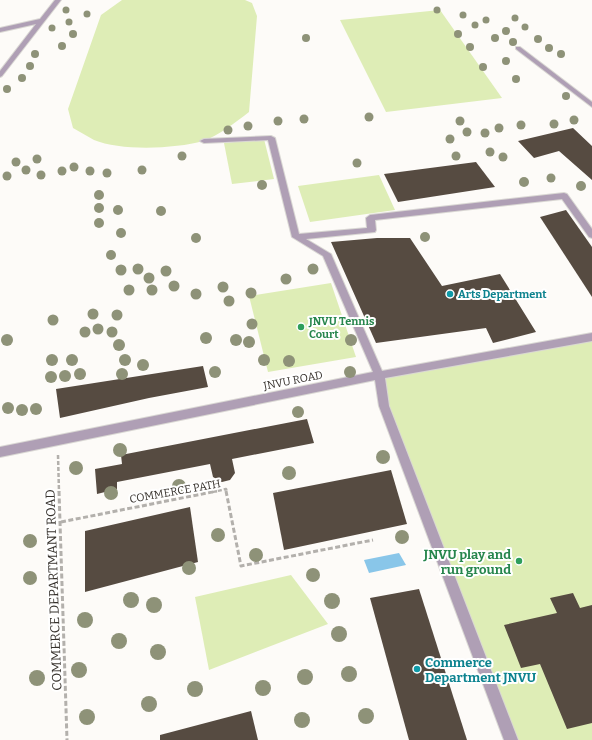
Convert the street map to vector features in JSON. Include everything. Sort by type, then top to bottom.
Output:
[{"type":"street","points":[[0,74],[58,0]]},
{"type":"street","points":[[0,30],[41,21]]},
{"type":"street","points":[[518,48],[592,105]]},
{"type":"street","points":[[204,141],[271,138],[296,237],[327,254],[379,375],[384,406],[511,740]]},
{"type":"street","points":[[296,237],[372,230],[370,218],[564,196],[592,235]]},
{"type":"street","name":"JNVU ROAD","points":[[0,452],[379,375],[592,337]]},
{"type":"path","name":"COMMERCE DEPARTMANT ROAD","points":[[58,440],[67,740]]},
{"type":"path","name":"COMMERCE PATH","points":[[61,522],[226,489],[241,566],[373,540]]},
{"type":"green space","points":[[122,0],[245,0],[252,3],[257,16],[249,112],[209,139],[178,146],[148,148],[105,144],[94,140],[73,128],[68,109],[101,15]]},
{"type":"green space","points":[[440,10],[502,98],[386,112],[340,20]]},
{"type":"green space","points":[[264,139],[274,179],[232,184],[224,143]]},
{"type":"green space","points":[[379,175],[395,210],[310,222],[298,186]]},
{"type":"green space","name":"JNVU Tennis Court","points":[[331,283],[356,357],[268,372],[249,296]]},
{"type":"green space","name":"JNVU play and run ground","points":[[592,337],[592,740],[513,740],[380,382],[379,375]]},
{"type":"green space","points":[[291,575],[328,624],[209,670],[195,597]]},
{"type":"water","points":[[399,553],[406,565],[369,573],[364,560]]},
{"type":"building","points":[[573,128],[592,146],[592,180],[559,151],[534,158],[518,141]]},
{"type":"building","points":[[476,162],[495,187],[398,202],[384,174]]},
{"type":"building","points":[[566,210],[592,247],[592,297],[540,217]]},
{"type":"building","name":"Arts Department","points":[[377,238],[410,238],[442,286],[500,274],[536,332],[493,343],[486,328],[376,343],[331,242]]},
{"type":"building","points":[[203,366],[208,387],[149,398],[60,418],[56,389]]},
{"type":"building","points":[[307,419],[314,443],[232,459],[235,473],[230,480],[222,482],[213,477],[210,464],[117,482],[117,489],[97,494],[95,469],[122,464],[121,455]]},
{"type":"building","points":[[391,470],[407,524],[284,550],[273,493]]},
{"type":"building","points":[[190,507],[198,562],[85,592],[85,531]]},
{"type":"building","name":"Commerce Department JNVU","points":[[419,589],[467,740],[409,740],[370,598]]},
{"type":"building","points":[[573,593],[580,608],[592,605],[592,723],[567,729],[540,664],[521,668],[504,625],[557,613],[550,598]]},
{"type":"building","points":[[251,711],[258,740],[160,740],[160,735]]},
{"type":"place","name":"Arts Department","points":[[450,294]]},
{"type":"place","name":"JNVU Tennis Court","points":[[301,327]]},
{"type":"place","name":"JNVU play and run ground","points":[[519,561]]},
{"type":"place","name":"Commerce Department JNVU","points":[[417,669]]}]
